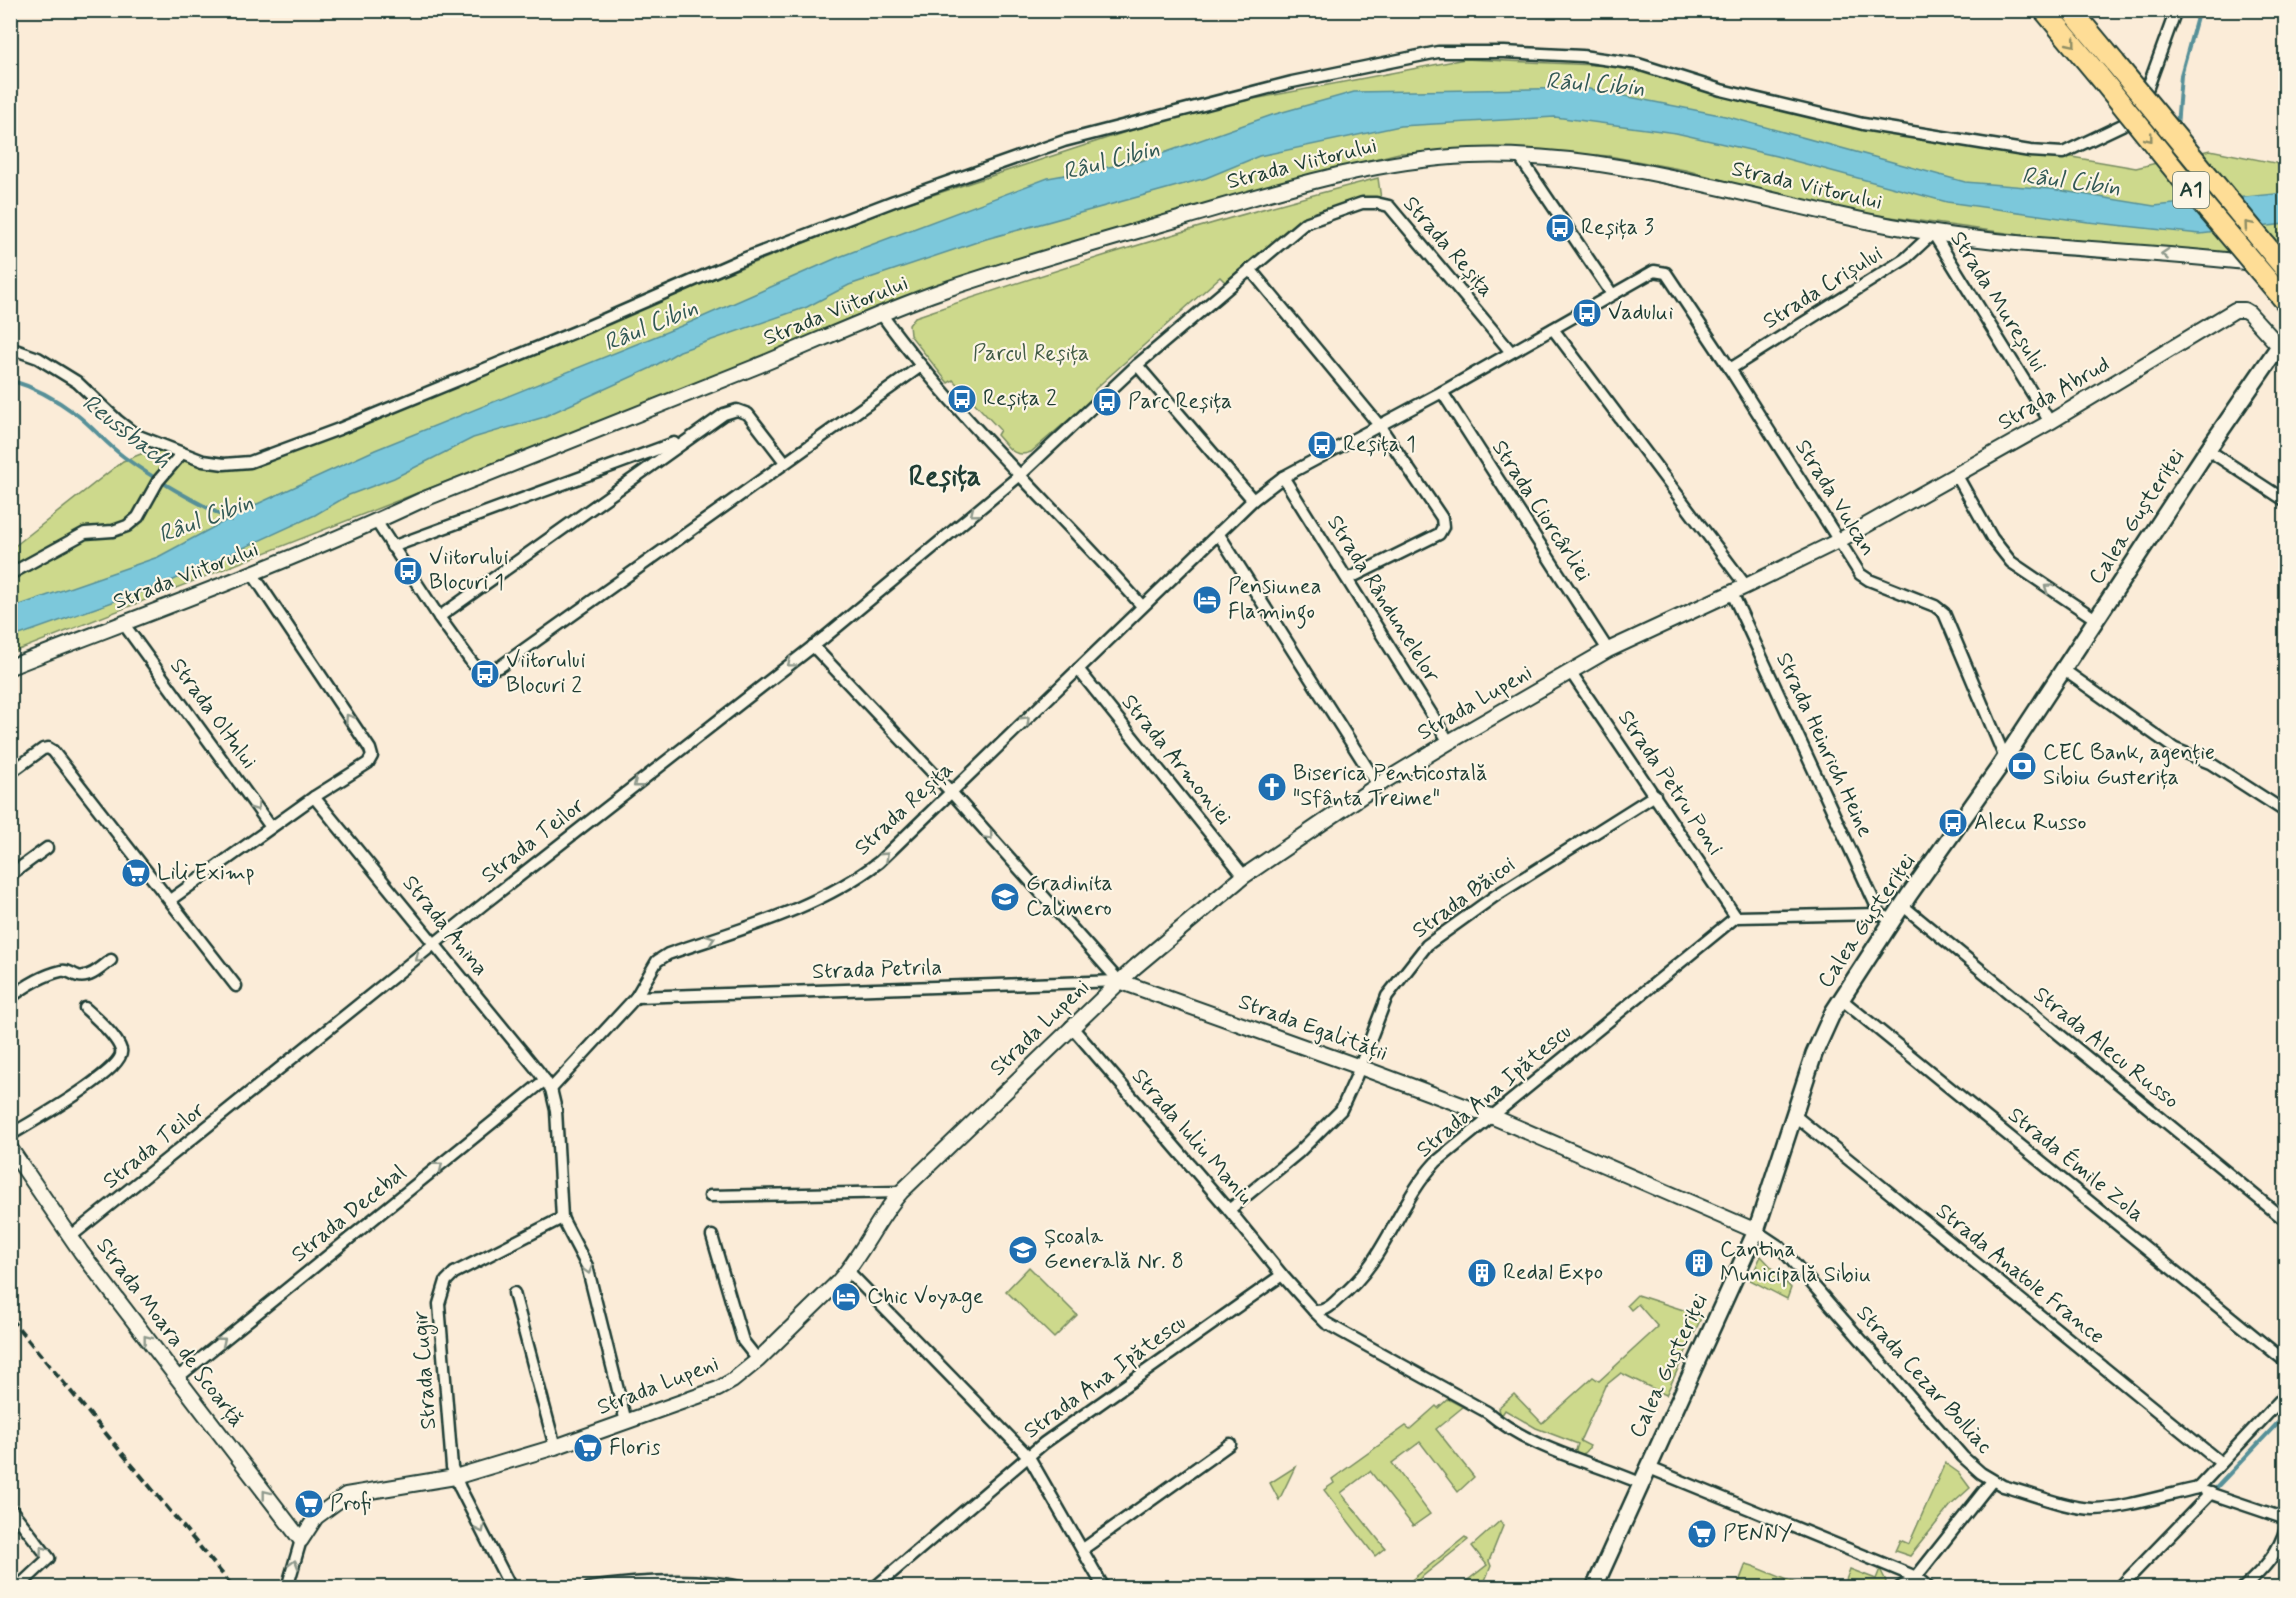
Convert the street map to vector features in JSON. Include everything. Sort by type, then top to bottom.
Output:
[{"type":"highway","name":"A1","points":[[2044,10],[2286,302]]},
{"type":"highway","name":"A1","points":[[2071,10],[2286,269]]},
{"type":"main road","name":"Calea Gușteriței","points":[[1594,1587],[1756,1231],[1819,1041],[1886,917],[1902,905],[2005,758],[2282,341]]},
{"type":"street","points":[[10,348],[38,358],[76,382],[136,435],[203,461],[224,464],[250,462],[339,429],[822,228],[1043,149],[1292,82],[1438,52],[1504,52],[1582,56],[1638,64],[1721,90],[1863,124],[2030,151],[2063,153],[2122,125],[2140,109],[2176,10]]},
{"type":"street","name":"Strada Viitorului","points":[[10,667],[252,573],[422,500],[942,291],[1017,266],[1323,178],[1396,162],[1475,156],[1566,159],[1636,169],[1836,215],[1933,233],[2084,249],[2223,258],[2286,269]]},
{"type":"street","points":[[1519,156],[1612,294]]},
{"type":"street","name":"Strada Reșița","points":[[1019,476],[1137,365],[1305,223],[1362,203],[1389,206],[1511,352]]},
{"type":"street","name":"Strada Crișului","points":[[1730,369],[1905,259],[1933,233]]},
{"type":"street","name":"Strada Mureșului","points":[[1933,233],[2050,422]]},
{"type":"street","points":[[1250,269],[1379,425],[1442,518],[1443,527],[1439,534],[1348,579]]},
{"type":"street","name":"Strada Reșița","points":[[548,1084],[636,998],[657,961],[668,954],[776,916],[841,888],[879,861],[1252,500],[1283,477],[1442,392],[1654,272]]},
{"type":"street","name":"Strada Vulcan","points":[[1654,272],[1666,273],[1860,574],[1869,580],[1935,606],[1950,622],[2005,758]]},
{"type":"street","name":"Strada Abrud","points":[[1840,540],[2050,422],[2235,310],[2244,310],[2249,313],[2282,341]]},
{"type":"street","points":[[882,315],[921,366],[1019,476],[1142,606]]},
{"type":"street","points":[[1553,329],[1746,586]]},
{"type":"street","points":[[1137,365],[1252,500]]},
{"type":"street","points":[[376,521],[439,617],[478,669],[488,671],[494,669],[921,366]]},
{"type":"street","name":"Strada Ciorcârliei","points":[[1442,392],[1608,650]]},
{"type":"street","points":[[439,617],[724,414],[737,410],[754,418],[785,462]]},
{"type":"street","points":[[392,547],[689,438]]},
{"type":"street","points":[[2208,450],[2286,501]]},
{"type":"street","points":[[10,574],[85,533],[113,531],[127,526],[138,517],[158,481],[182,453]]},
{"type":"street","points":[[1956,474],[1992,538],[2011,562],[2097,620]]},
{"type":"street","name":"Strada Teilor","points":[[70,1237],[813,646],[1019,476]]},
{"type":"street","name":"Strada Rândunelelor","points":[[1283,477],[1449,742]]},
{"type":"street","points":[[1218,533],[1378,786]]},
{"type":"street","name":"Strada Lupeni","points":[[301,1540],[316,1517],[346,1495],[455,1477],[555,1447],[732,1382],[827,1295],[848,1271],[883,1215],[901,1192],[1119,981],[1244,876],[1378,786],[1608,650],[1840,540]]},
{"type":"street","points":[[170,900],[314,797],[368,763],[372,756],[370,749],[252,573]]},
{"type":"street","name":"Strada Heinrich Heine","points":[[1732,593],[1886,917]]},
{"type":"street","name":"Strada Oltului","points":[[123,623],[271,827]]},
{"type":"street","points":[[813,646],[951,792],[1119,981]]},
{"type":"street","name":"Strada Armoniei","points":[[1078,669],[1244,876]]},
{"type":"street","points":[[2064,670],[2175,749],[2210,763],[2286,812]]},
{"type":"street","name":"Strada Petru Poni","points":[[1570,672],[1736,917]]},
{"type":"street","points":[[10,773],[43,749],[48,748],[53,751],[236,986]]},
{"type":"street","name":"Strada Băicoi","points":[[1229,1210],[1298,1153],[1333,1119],[1348,1097],[1387,996],[1427,945],[1495,896],[1655,795]]},
{"type":"street","name":"Strada Anina","points":[[314,797],[548,1084]]},
{"type":"street","points":[[10,875],[47,848]]},
{"type":"street","name":"Strada Alecu Russo","points":[[1902,905],[2286,1221]]},
{"type":"street","points":[[1736,917],[1886,917]]},
{"type":"street","name":"Strada Ana Ipătescu","points":[[1314,1311],[1320,1312],[1328,1307],[1360,1280],[1371,1267],[1427,1172],[1491,1116],[1736,917]]},
{"type":"street","points":[[10,998],[26,987],[64,970],[80,977],[86,977],[111,960]]},
{"type":"street","name":"Strada Petrila","points":[[636,998],[1119,981]]},
{"type":"street","name":"Strada Egalității","points":[[1119,981],[1360,1066],[1491,1116],[1756,1231]]},
{"type":"street","name":"Strada Émile Zola","points":[[1841,999],[2286,1362]]},
{"type":"street","points":[[10,1135],[91,1084],[121,1058],[121,1050],[115,1040],[85,1008]]},
{"type":"street","name":"Strada Iuliu Maniu","points":[[1071,1026],[1282,1275]]},
{"type":"street","points":[[548,1084],[556,1110],[562,1218],[587,1266],[626,1422]]},
{"type":"street","name":"Strada Decebal","points":[[177,1378],[548,1084]]},
{"type":"street","name":"Strada Anatole France","points":[[1794,1115],[2221,1463]]},
{"type":"street","name":"Strada Moara de Scoarță","points":[[10,1148],[70,1237],[301,1540]]},
{"type":"street","points":[[710,1196],[901,1192]]},
{"type":"street","name":"Strada Cugir","points":[[511,1587],[452,1467],[439,1318],[441,1292],[446,1281],[454,1273],[562,1218]]},
{"type":"street","name":"Strada Cezar Bolliac","points":[[1756,1231],[1779,1247],[1963,1457],[1992,1481],[2077,1507],[2093,1509],[2198,1488]]},
{"type":"street","points":[[712,1236],[743,1341],[758,1360]]},
{"type":"street","points":[[848,1271],[1029,1457],[1104,1587]]},
{"type":"street","points":[[1282,1275],[1326,1323],[1487,1412],[1525,1438],[1640,1483]]},
{"type":"street","name":"Strada Ana Ipătescu","points":[[874,1587],[1079,1418],[1282,1275]]},
{"type":"street","points":[[514,1293],[555,1447]]},
{"type":"street","points":[[2286,1394],[2198,1488],[2286,1519]]},
{"type":"street","points":[[1083,1549],[1230,1444]]},
{"type":"street","points":[[1647,1467],[1916,1577],[1929,1587]]},
{"type":"street","points":[[1899,1587],[1916,1577],[1992,1481]]},
{"type":"street","points":[[2119,1587],[2211,1493]]},
{"type":"street","points":[[10,1508],[49,1558],[17,1587]]},
{"type":"street","points":[[2243,1587],[2264,1569],[2286,1527]]},
{"type":"street","points":[[287,1587],[301,1540]]},
{"type":"street","points":[[590,1587],[665,1581],[744,1587]]},
{"type":"green space","points":[[1465,59],[1639,67],[1921,136],[1955,137],[2136,168],[2210,150],[2285,165],[2285,256],[2087,244],[1826,208],[1685,170],[1609,156],[1523,150],[1399,153],[1317,173],[808,339],[11,653],[11,549],[123,461],[146,452],[163,451],[213,464],[268,455],[890,209],[1190,111]]},
{"type":"green space","name":"Parcul Reșița","points":[[1378,178],[1381,199],[1302,220],[1225,282],[1220,277],[1095,389],[1095,397],[1031,452],[1020,454],[1008,447],[997,435],[1000,430],[953,380],[948,383],[910,335],[909,325],[915,317],[1145,243]]},
{"type":"green space","points":[[1761,1256],[1791,1288],[1787,1299],[1750,1280]]},
{"type":"green space","points":[[1029,1267],[1077,1315],[1054,1338],[1006,1291]]},
{"type":"green space","points":[[1637,1295],[1702,1316],[1666,1395],[1621,1373],[1605,1386],[1580,1441],[1590,1446],[1583,1454],[1575,1453],[1578,1444],[1536,1428],[1505,1410],[1500,1418],[1498,1408],[1514,1394],[1542,1423],[1593,1377],[1599,1381],[1658,1327],[1638,1304],[1631,1310],[1627,1305]]},
{"type":"green space","points":[[1448,1399],[1463,1407],[1436,1429],[1474,1477],[1458,1492],[1420,1442],[1392,1463],[1430,1514],[1413,1526],[1370,1471],[1341,1493],[1385,1548],[1375,1556],[1324,1490],[1334,1483],[1332,1479],[1406,1426],[1410,1429],[1436,1406],[1438,1408]]},
{"type":"green space","points":[[1945,1463],[1959,1473],[1970,1488],[1951,1505],[1910,1556],[1895,1551],[1900,1540],[1909,1544]]},
{"type":"green space","points":[[1295,1467],[1279,1500],[1270,1483]]},
{"type":"green space","points":[[1500,1521],[1503,1526],[1489,1561],[1491,1566],[1484,1583],[1480,1581],[1477,1587],[1459,1587],[1487,1565],[1472,1546]]},
{"type":"green space","points":[[1465,1537],[1468,1540],[1413,1584],[1415,1587],[1403,1587]]},
{"type":"green space","points":[[1746,1564],[1753,1566],[1805,1587],[1737,1587]]},
{"type":"green space","points":[[1850,1569],[1876,1579],[1880,1569],[1886,1581],[1883,1587],[1875,1584],[1864,1587],[1846,1580]]},
{"type":"water","points":[[1584,88],[1725,116],[1965,182],[2051,189],[2154,206],[2285,193],[2285,224],[2200,234],[2088,222],[1947,202],[1776,156],[1676,133],[1555,117],[1400,126],[1259,156],[1206,178],[986,239],[849,285],[807,307],[680,351],[651,368],[541,418],[473,438],[394,478],[349,495],[315,515],[169,582],[11,638],[11,608],[158,557],[253,506],[375,450],[691,322],[839,257],[1048,178],[1141,161],[1272,115],[1354,92]]},
{"type":"waterway","points":[[2177,127],[2181,75],[2199,10]]},
{"type":"waterway","name":"Reussbach","points":[[10,380],[61,403],[117,452],[137,466],[176,491],[231,520]]},
{"type":"waterway","points":[[2215,1489],[2286,1414]]},
{"type":"railway","points":[[10,1318],[234,1588]]},
{"type":"place","name":"Reșița 3","points":[[1560,228]]},
{"type":"place","name":"Vadului","points":[[1587,313]]},
{"type":"place","name":"Reșița 2","points":[[962,399]]},
{"type":"place","name":"Parc Reșița","points":[[1107,402]]},
{"type":"place","name":"Reșița 1","points":[[1322,445]]},
{"type":"place","name":"Viitorului Blocuri 1","points":[[408,571]]},
{"type":"place","name":"Pensiunea Flamingo","points":[[1207,600]]},
{"type":"place","name":"Viitorului Blocuri 2","points":[[485,674]]},
{"type":"place","name":"CEC Bank, agenție Sibiu Gusterița","points":[[2022,766]]},
{"type":"place","name":"Biserica Penticostală \"Sfânta Treime\"","points":[[1272,787]]},
{"type":"place","name":"Alecu Russo","points":[[1953,823]]},
{"type":"place","name":"Lili Eximp","points":[[136,873]]},
{"type":"place","name":"Gradinita Calimero","points":[[1005,897]]},
{"type":"place","name":"Școala Generală Nr. 8","points":[[1023,1250]]},
{"type":"place","name":"Cantina Municipală Sibiu","points":[[1699,1263]]},
{"type":"place","name":"Redal Expo","points":[[1482,1273]]},
{"type":"place","name":"Chic Voyage","points":[[846,1297]]},
{"type":"place","name":"Floris","points":[[588,1448]]},
{"type":"place","name":"Profi","points":[[309,1504]]},
{"type":"place","name":"PENNY","points":[[1702,1534]]},
{"type":"district","name":"Reșița","points":[[945,477]]},
{"type":"water label","name":"Râul Cibin","points":[[1595,85]]},
{"type":"water label","name":"Râul Cibin","points":[[1111,161]]},
{"type":"water label","name":"Râul Cibin","points":[[2071,182]]},
{"type":"water label","name":"Râul Cibin","points":[[651,326]]},
{"type":"water label","name":"Râul Cibin","points":[[206,519]]}]
